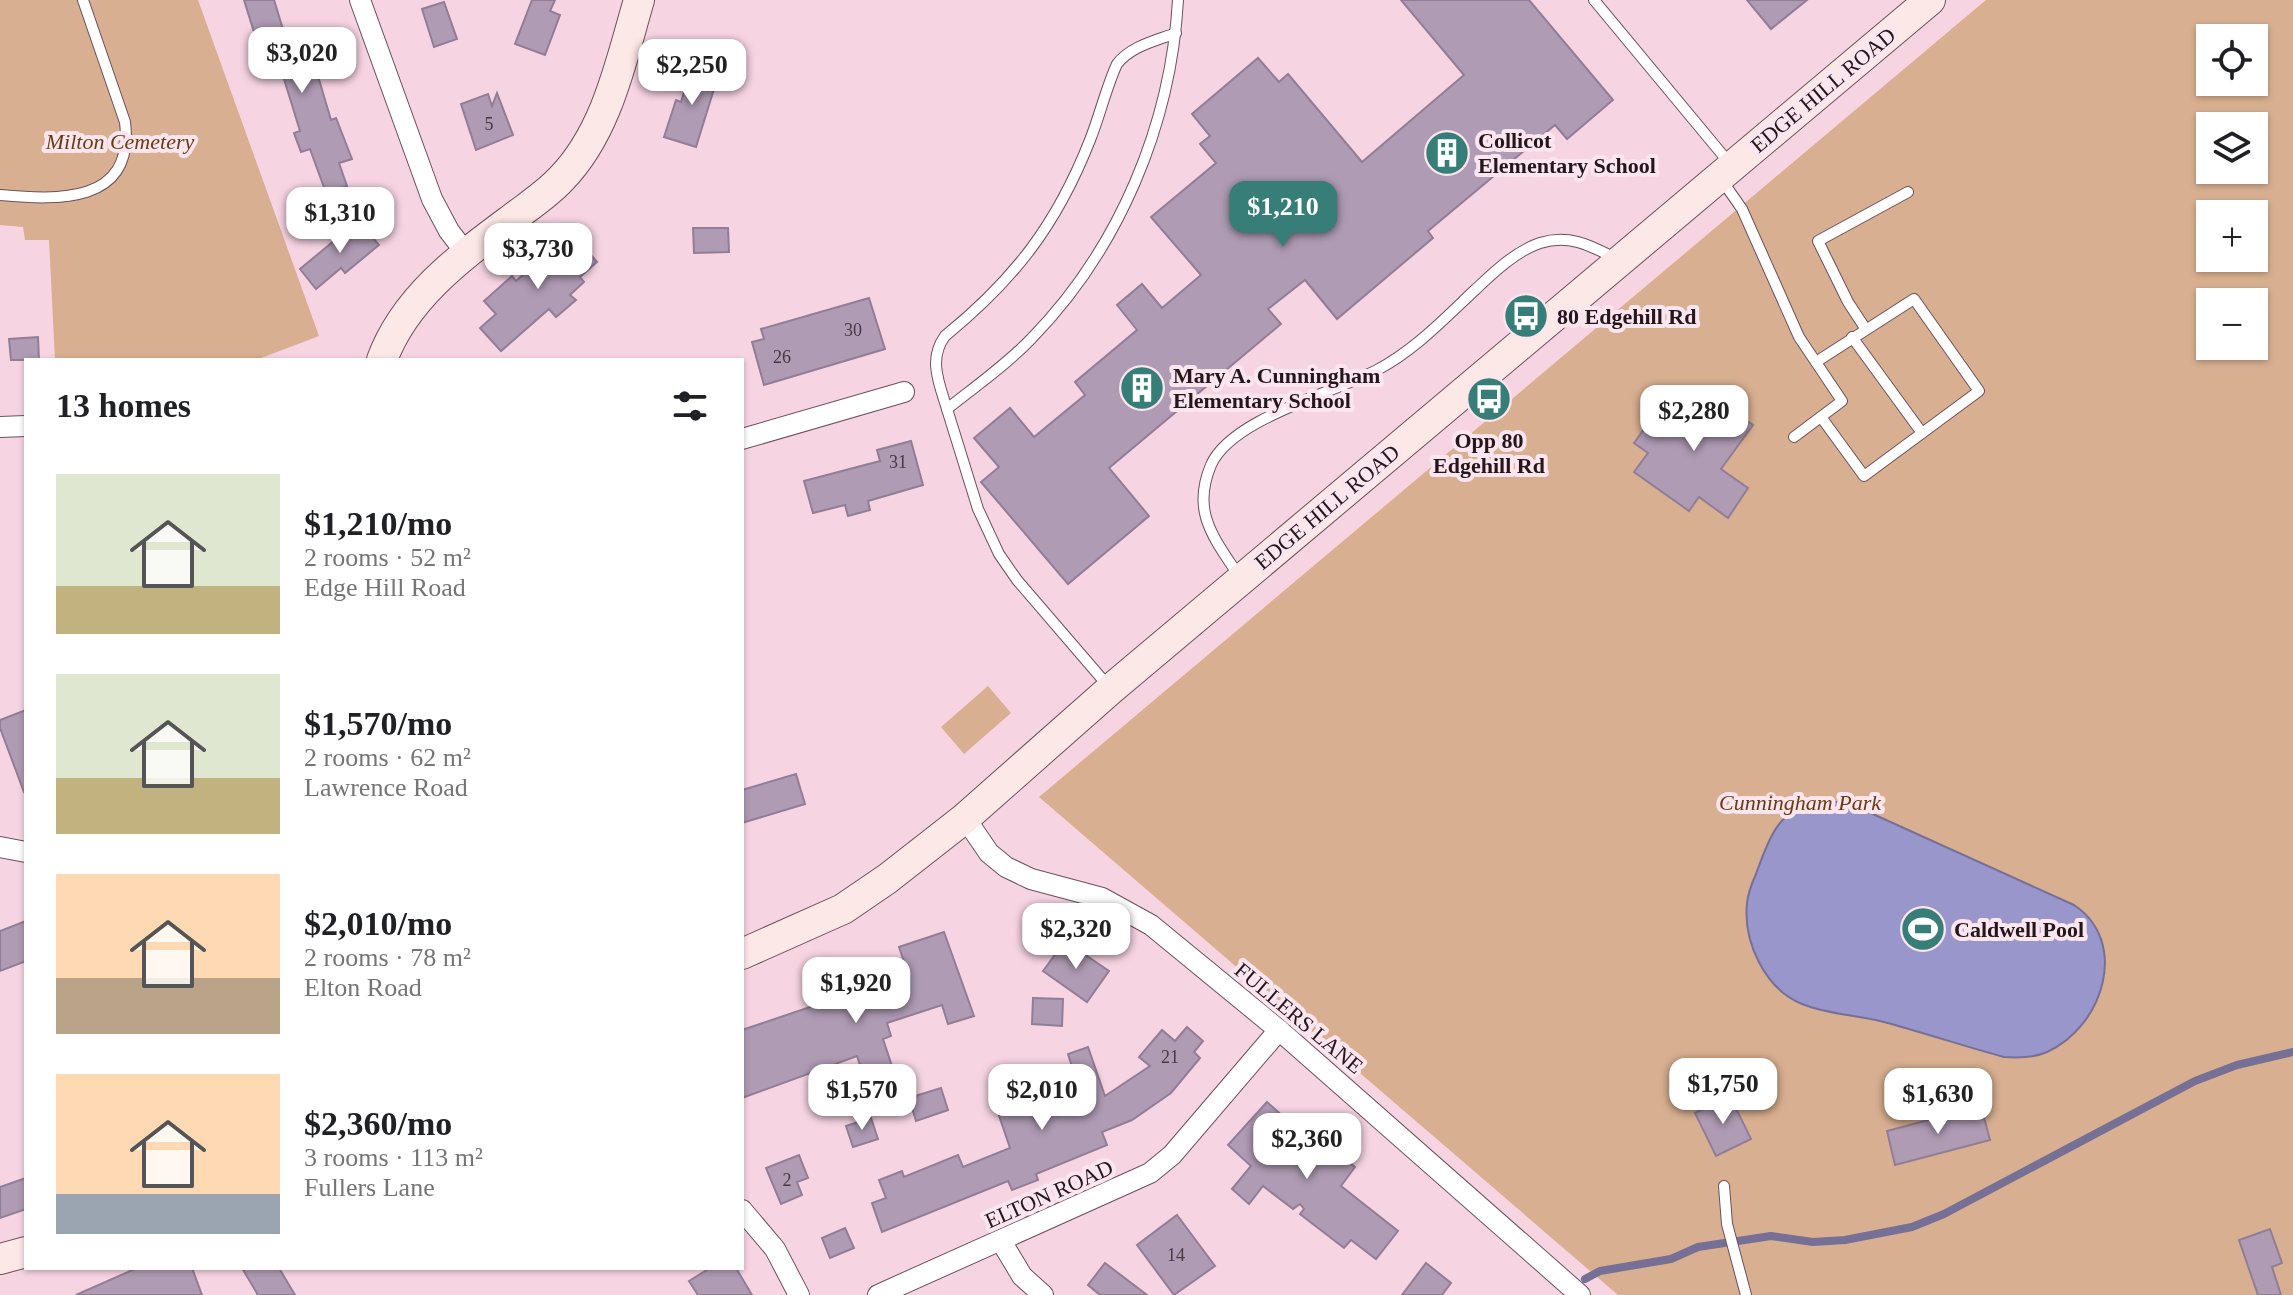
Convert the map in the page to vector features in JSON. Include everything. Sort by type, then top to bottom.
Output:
[{"type":"street","points":[[360,0],[432,199],[449,231],[466,253]]},
{"type":"street","points":[[383,358],[395,332],[435,280],[548,191],[574,164],[594,132],[609,96],[639,0]]},
{"type":"street","name":"EDGE HILL ROAD","points":[[744,953],[843,909],[965,818],[1111,689],[1930,0]]},
{"type":"street","points":[[744,438],[904,392]]},
{"type":"street","points":[[0,427],[24,426]]},
{"type":"street","name":"FULLERS LANE","points":[[965,818],[989,853],[1006,867],[1031,879],[1078,890],[1126,910],[1151,925],[1279,1030],[1580,1295]]},
{"type":"street","points":[[0,847],[24,852]]},
{"type":"street","name":"ELTON ROAD","points":[[878,1295],[1138,1180],[1162,1165],[1279,1030]]},
{"type":"street","points":[[744,1212],[775,1249],[799,1295]]},
{"type":"street","points":[[1001,1241],[1022,1276],[1043,1295]]},
{"type":"street","points":[[0,1259],[24,1253]]},
{"type":"lane","points":[[0,195],[53,199],[83,195],[105,182],[121,160],[125,122],[83,0]]},
{"type":"lane","points":[[947,409],[1031,338],[1064,300],[1101,246],[1150,147],[1164,99],[1176,33],[1178,0]]},
{"type":"lane","points":[[1594,0],[1726,172],[1793,325],[1842,401],[1794,437]]},
{"type":"lane","points":[[1111,689],[1017,580],[999,554],[978,509],[935,366],[938,345],[945,336],[1005,282],[1052,219],[1090,141],[1117,64],[1134,49],[1176,33]]},
{"type":"lane","points":[[1865,328],[1818,241],[1908,192]]},
{"type":"lane","points":[[1242,579],[1211,532],[1203,509],[1203,490],[1212,462],[1237,435],[1269,416],[1377,370],[1411,350],[1490,276],[1516,255],[1540,243],[1580,240],[1620,261]]},
{"type":"lane","points":[[1816,362],[1914,299],[1979,391],[1864,476],[1821,417]]},
{"type":"lane","points":[[1852,337],[1922,433]]},
{"type":"lane","points":[[1724,1186],[1727,1224],[1746,1295]]},
{"type":"green space","name":"Milton Cemetery","points":[[0,0],[198,0],[319,336],[261,358],[55,358],[49,240],[25,240],[23,227],[0,225]]},
{"type":"green space","name":"Cunningham Park","points":[[1986,0],[2293,0],[2293,1295],[1618,1295],[1039,797]]},
{"type":"green space","points":[[988,686],[1011,713],[964,754],[941,727]]},
{"type":"shaded area","name":"Caldwell Pool","points":[[1814,802],[1853,805],[2074,905],[2091,921],[2101,940],[2105,961],[2095,1004],[2083,1024],[2067,1040],[2047,1052],[2026,1057],[2004,1057],[1880,1021],[1811,1007],[1789,997],[1767,976],[1753,948],[1747,918],[1748,899],[1765,850],[1776,829],[1791,812]]},
{"type":"building","points":[[244,0],[274,0],[291,55],[310,49],[331,120],[336,118],[352,159],[339,163],[347,186],[326,193],[310,149],[301,152],[294,133],[300,131],[280,66],[266,71]]},
{"type":"building","points":[[532,0],[555,0],[550,11],[560,15],[545,55],[515,44]]},
{"type":"building","points":[[1401,0],[1529,0],[1613,100],[1567,139],[1555,125],[1428,231],[1433,238],[1337,319],[1305,280],[1268,309],[1281,324],[1109,468],[1149,516],[1068,584],[981,482],[999,467],[974,438],[1010,408],[1034,437],[1085,395],[1075,382],[1137,330],[1117,305],[1142,284],[1162,308],[1201,275],[1151,217],[1216,163],[1200,144],[1210,136],[1192,114],[1258,58],[1279,82],[1288,74],[1362,162],[1464,75]]},
{"type":"building","points":[[1747,0],[1807,0],[1771,29]]},
{"type":"building","points":[[444,2],[457,39],[434,47],[422,9]]},
{"type":"building","points":[[692,65],[719,73],[696,147],[664,137],[676,100],[681,102]]},
{"type":"building","points":[[497,93],[513,135],[476,150],[461,104],[488,94],[492,106]]},
{"type":"building","points":[[358,221],[379,245],[345,273],[341,268],[316,289],[300,269]]},
{"type":"building","points":[[693,228],[728,228],[729,252],[694,253]]},
{"type":"building","points":[[571,232],[597,262],[580,277],[584,282],[570,295],[576,300],[556,317],[549,309],[501,351],[480,328],[496,314],[484,301],[512,276],[516,281]]},
{"type":"building","points":[[869,298],[885,349],[764,385],[752,342],[764,339],[761,329]]},
{"type":"building","points":[[38,337],[39,358],[11,360],[9,339]]},
{"type":"building","points":[[1696,386],[1753,425],[1721,469],[1748,488],[1728,518],[1699,497],[1689,511],[1634,472],[1648,453],[1634,443],[1660,407],[1674,417]]},
{"type":"building","points":[[911,441],[923,485],[868,501],[870,510],[848,516],[845,505],[813,513],[804,481],[880,461],[877,450]]},
{"type":"building","points":[[24,711],[24,792],[0,728],[0,720]]},
{"type":"building","points":[[796,774],[805,804],[744,822],[744,789]]},
{"type":"building","points":[[24,922],[24,962],[0,971],[0,931]]},
{"type":"building","points":[[944,932],[974,1016],[948,1024],[942,1005],[887,1023],[891,1036],[883,1039],[902,1096],[873,1105],[857,1056],[744,1097],[744,1029],[908,974],[899,947]]},
{"type":"building","points":[[1065,941],[1109,971],[1087,1002],[1043,971]]},
{"type":"building","points":[[1033,998],[1063,999],[1062,1026],[1032,1024]]},
{"type":"building","points":[[1187,1027],[1203,1041],[1194,1052],[1200,1058],[1171,1093],[1132,1120],[1102,1132],[1107,1145],[1036,1174],[1038,1180],[1012,1190],[1008,1181],[882,1232],[872,1203],[886,1198],[879,1180],[902,1171],[904,1177],[958,1155],[963,1167],[1010,1148],[990,1089],[1021,1078],[1035,1120],[1083,1101],[1068,1054],[1088,1047],[1105,1096],[1150,1066],[1139,1057],[1162,1030],[1175,1041]]},
{"type":"building","points":[[941,1088],[948,1110],[916,1121],[909,1098]]},
{"type":"building","points":[[1730,1096],[1751,1139],[1716,1156],[1695,1113]]},
{"type":"building","points":[[1267,1102],[1320,1150],[1325,1143],[1355,1167],[1341,1186],[1398,1231],[1376,1259],[1351,1240],[1344,1248],[1300,1214],[1304,1209],[1300,1204],[1293,1209],[1263,1186],[1249,1204],[1232,1189],[1251,1166],[1228,1145]]},
{"type":"building","points":[[1981,1106],[1990,1140],[1895,1165],[1887,1131]]},
{"type":"building","points":[[871,1118],[878,1139],[853,1147],[846,1126]]},
{"type":"building","points":[[799,1155],[808,1178],[797,1182],[802,1195],[781,1204],[766,1168]]},
{"type":"building","points":[[24,1179],[24,1210],[0,1218],[0,1187]]},
{"type":"building","points":[[1177,1215],[1215,1266],[1174,1295],[1137,1245]]},
{"type":"building","points":[[845,1228],[854,1248],[830,1258],[822,1238]]},
{"type":"building","points":[[2270,1229],[2282,1263],[2272,1267],[2281,1295],[2258,1295],[2239,1240]]},
{"type":"building","points":[[1105,1263],[1147,1295],[1100,1295],[1088,1285]]},
{"type":"building","points":[[1426,1263],[1451,1283],[1442,1295],[1402,1295]]},
{"type":"building","points":[[132,1270],[193,1270],[202,1295],[76,1295]]},
{"type":"building","points":[[243,1270],[280,1270],[295,1295],[258,1295]]},
{"type":"building","points":[[707,1270],[737,1270],[752,1295],[698,1295],[689,1281]]},
{"type":"waterway","points":[[1585,1279],[1600,1271],[1671,1259],[1698,1247],[1771,1236],[1813,1242],[1845,1240],[1912,1227],[1944,1214],[2195,1081],[2237,1065],[2293,1052]]},
{"type":"place","name":"Collicot Elementary School","points":[[1447,153]]},
{"type":"place","name":"80 Edgehill Rd","points":[[1526,316]]},
{"type":"place","name":"Mary A. Cunningham Elementary School","points":[[1142,388]]},
{"type":"place","name":"Opp 80 Edgehill Rd","points":[[1489,399]]},
{"type":"place","name":"Caldwell Pool","points":[[1923,929]]}]
